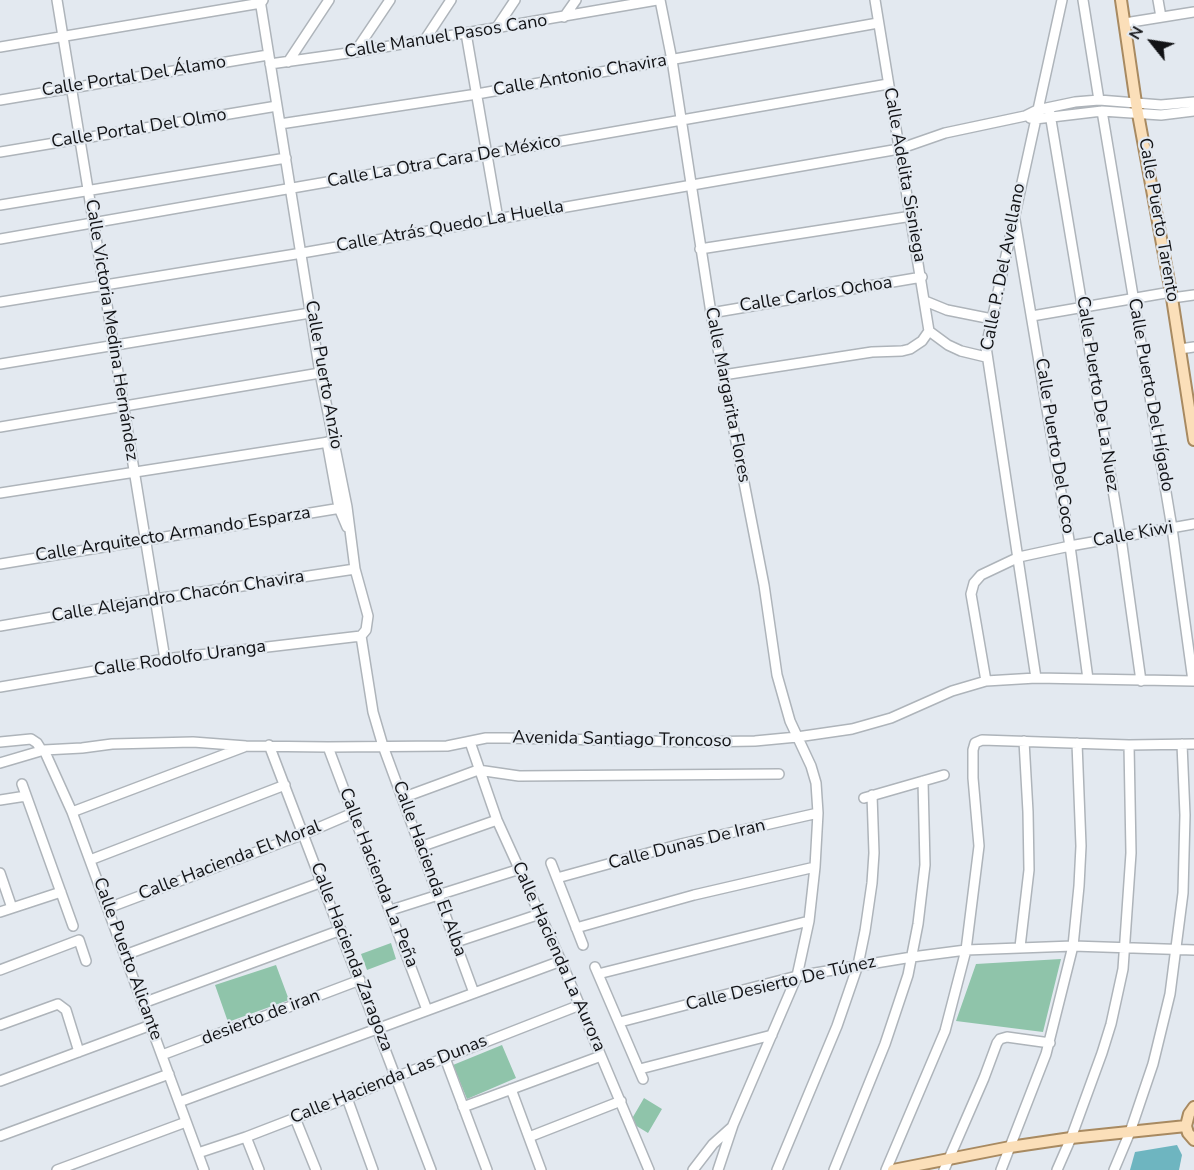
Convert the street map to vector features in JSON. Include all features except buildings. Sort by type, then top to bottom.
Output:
[{"type":"main road","name":"Calle Puerto Tarento","points":[[1121,0],[1137,108],[1191,401],[1194,440]]},
{"type":"main road","points":[[1194,1107],[1189,1114],[1186,1126],[1194,1140]]},
{"type":"main road","points":[[893,1170],[1010,1147],[1186,1126]]},
{"type":"street","name":"Calle Victoria Medina Hernández","points":[[57,0],[165,659]]},
{"type":"street","points":[[288,62],[329,0]]},
{"type":"street","points":[[355,52],[390,0]]},
{"type":"street","points":[[424,40],[451,0]]},
{"type":"street","points":[[497,27],[515,0]]},
{"type":"street","points":[[564,17],[576,0]]},
{"type":"street","name":"Calle Manuel Pasos Cano","points":[[269,60],[288,62],[355,52],[658,0]]},
{"type":"street","name":"Calle Margarita Flores","points":[[658,0],[672,60],[700,249],[764,585],[777,675],[785,707],[811,765],[816,783],[818,813],[809,921],[797,976],[734,1125],[718,1170]]},
{"type":"street","name":"Calle Adelita Sisniega","points":[[875,0],[929,331]]},
{"type":"street","name":"Calle P. Del Avellano","points":[[1036,678],[986,347],[1062,0]]},
{"type":"street","points":[[1083,0],[1099,100]]},
{"type":"street","points":[[1158,0],[1161,17]]},
{"type":"street","points":[[0,47],[261,1]]},
{"type":"street","name":"Calle Puerto Anzio","points":[[261,1],[343,507]]},
{"type":"street","points":[[1125,23],[1194,12]]},
{"type":"street","name":"Calle Antonio Chavira","points":[[280,124],[477,94],[878,23]]},
{"type":"street","points":[[466,33],[498,219]]},
{"type":"street","name":"Calle Portal Del Álamo","points":[[0,100],[269,60]]},
{"type":"street","name":"Calle La Otra Cara De México","points":[[0,240],[888,84]]},
{"type":"street","points":[[1036,115],[1075,102],[1099,100],[1161,115],[1194,111]]},
{"type":"street","points":[[1050,112],[1101,111],[1194,102]]},
{"type":"street","name":"Calle Portal Del Olmo","points":[[0,152],[277,106]]},
{"type":"street","name":"Calle Puerto Del Hígado","points":[[1101,111],[1172,528],[1194,681]]},
{"type":"street","name":"Calle Puerto De La Nuez","points":[[1050,112],[1121,538],[1141,681]]},
{"type":"street","name":"Calle Atrás Quedo La Huella","points":[[0,302],[302,253],[900,149],[945,133],[1036,115]]},
{"type":"street","points":[[0,205],[286,158]]},
{"type":"street","name":"Calle Puerto Del Coco","points":[[1014,215],[1070,546],[1088,679]]},
{"type":"street","points":[[700,249],[912,216]]},
{"type":"street","name":"Calle Carlos Ochoa","points":[[711,313],[921,277]]},
{"type":"street","points":[[1032,316],[1133,299],[1194,294]]},
{"type":"street","points":[[925,302],[947,310],[992,319]]},
{"type":"street","points":[[0,364],[310,312]]},
{"type":"street","points":[[723,375],[872,352],[902,351],[917,345],[929,331],[954,348],[986,357]]},
{"type":"street","points":[[1180,349],[1194,347]]},
{"type":"street","points":[[0,427],[124,408],[320,373]]},
{"type":"street","points":[[0,493],[331,442]]},
{"type":"street","points":[[343,507],[350,531],[355,569],[368,616],[366,630],[361,636],[373,712],[382,746]]},
{"type":"street","name":"Calle Arquitecto Armando Esparza","points":[[0,564],[343,507]]},
{"type":"street","name":"Calle Kiwi","points":[[986,681],[971,594],[974,583],[981,575],[1019,557],[1194,524]]},
{"type":"street","name":"Calle Alejandro Chacón Chavira","points":[[0,626],[156,599],[355,569]]},
{"type":"street","name":"Calle Rodolfo Uranga","points":[[0,687],[165,659],[361,636]]},
{"type":"street","name":"Avenida Santiago Troncoso","points":[[0,762],[43,751],[112,744],[193,741],[246,746],[328,747],[447,746],[496,738],[755,741],[852,729],[891,718],[952,691],[986,681],[1036,678],[1194,681]]},
{"type":"street","name":"Avenida Santiago Troncoso","points":[[0,742],[31,739],[38,742],[43,751]]},
{"type":"street","points":[[886,1170],[945,1031],[966,950],[979,846],[973,778],[975,743],[982,740],[1129,745],[1194,744]]},
{"type":"street","points":[[1020,947],[1029,870],[1029,822],[1024,741]]},
{"type":"street","name":"Calle Hacienda La Aurora","points":[[470,742],[497,820],[561,961],[649,1170]]},
{"type":"street","points":[[1001,1170],[1050,1043],[1073,946],[1080,886],[1081,846],[1077,743]]},
{"type":"street","points":[[1114,1170],[1130,1132],[1162,1030],[1177,950],[1183,893],[1182,744]]},
{"type":"street","points":[[1057,1170],[1071,1138],[1111,1024],[1125,949],[1131,853],[1129,745]]},
{"type":"street","points":[[72,812],[246,746]]},
{"type":"street","name":"Calle Hacienda Zaragoza","points":[[269,746],[360,980],[430,1170]]},
{"type":"street","name":"Calle Hacienda El Alba","points":[[382,746],[474,993]]},
{"type":"street","name":"Calle Hacienda La Peña","points":[[328,747],[427,1010]]},
{"type":"street","name":"Calle Puerto Alicante","points":[[43,751],[72,812],[204,1170]]},
{"type":"street","points":[[402,798],[478,770],[519,776],[779,774]]},
{"type":"street","points":[[777,1170],[837,1026],[858,964],[872,883],[874,853],[868,796],[944,775]]},
{"type":"street","points":[[834,1170],[894,1022],[912,957],[925,865],[923,781]]},
{"type":"street","points":[[22,784],[74,926]]},
{"type":"street","points":[[90,860],[285,785]]},
{"type":"street","points":[[0,800],[26,796]]},
{"type":"street","name":"Calle Hacienda El Moral","points":[[108,908],[304,834],[353,813]]},
{"type":"street","name":"Calle Dunas De Iran","points":[[557,878],[681,844],[818,813]]},
{"type":"street","points":[[420,847],[497,820]]},
{"type":"street","points":[[551,863],[583,945]]},
{"type":"street","points":[[576,928],[694,895],[815,867]]},
{"type":"street","points":[[391,910],[520,869]]},
{"type":"street","points":[[0,873],[12,908]]},
{"type":"street","points":[[125,955],[322,882]]},
{"type":"street","points":[[0,912],[61,892]]},
{"type":"street","points":[[456,942],[540,914]]},
{"type":"street","points":[[643,1079],[597,970],[809,921]]},
{"type":"street","points":[[142,1003],[341,930]]},
{"type":"street","points":[[0,970],[79,940],[86,961]]},
{"type":"street","name":"Calle Desierto De Túnez","points":[[620,1022],[797,976],[858,964],[966,950],[1073,946],[1194,950]]},
{"type":"street","points":[[179,1102],[561,961]]},
{"type":"street","name":"desierto de iran","points":[[162,1055],[360,980]]},
{"type":"street","points":[[0,1024],[58,1004],[66,1010],[79,1052]]},
{"type":"street","name":"Calle Hacienda Las Dunas","points":[[198,1153],[347,1098],[580,1005]]},
{"type":"street","points":[[0,1081],[151,1025]]},
{"type":"street","points":[[639,1069],[772,1035]]},
{"type":"street","points":[[944,1170],[984,1078],[994,1047],[1000,1039],[1007,1037],[1050,1043]]},
{"type":"street","points":[[463,1107],[601,1056]]},
{"type":"street","points":[[445,1058],[486,1170]]},
{"type":"street","points":[[0,1136],[169,1074]]},
{"type":"street","points":[[512,1089],[541,1170]]},
{"type":"street","points":[[347,1098],[373,1170]]},
{"type":"street","points":[[529,1137],[621,1101]]},
{"type":"street","points":[[295,1118],[316,1170]]},
{"type":"street","points":[[57,1170],[186,1122]]},
{"type":"street","points":[[693,1170],[714,1144],[734,1125]]},
{"type":"street","points":[[246,1137],[259,1170]]},
{"type":"green space","points":[[391,943],[396,959],[367,970],[361,954]]},
{"type":"green space","points":[[1061,959],[1043,1032],[956,1021],[976,964]]},
{"type":"green space","points":[[276,965],[289,1000],[228,1022],[215,985]]},
{"type":"green space","points":[[502,1045],[516,1078],[467,1099],[453,1065]]},
{"type":"green space","points":[[644,1098],[662,1109],[648,1133],[630,1122]]},
{"type":"water","points":[[1177,1145],[1182,1155],[1179,1170],[1130,1170],[1135,1152]]}]
